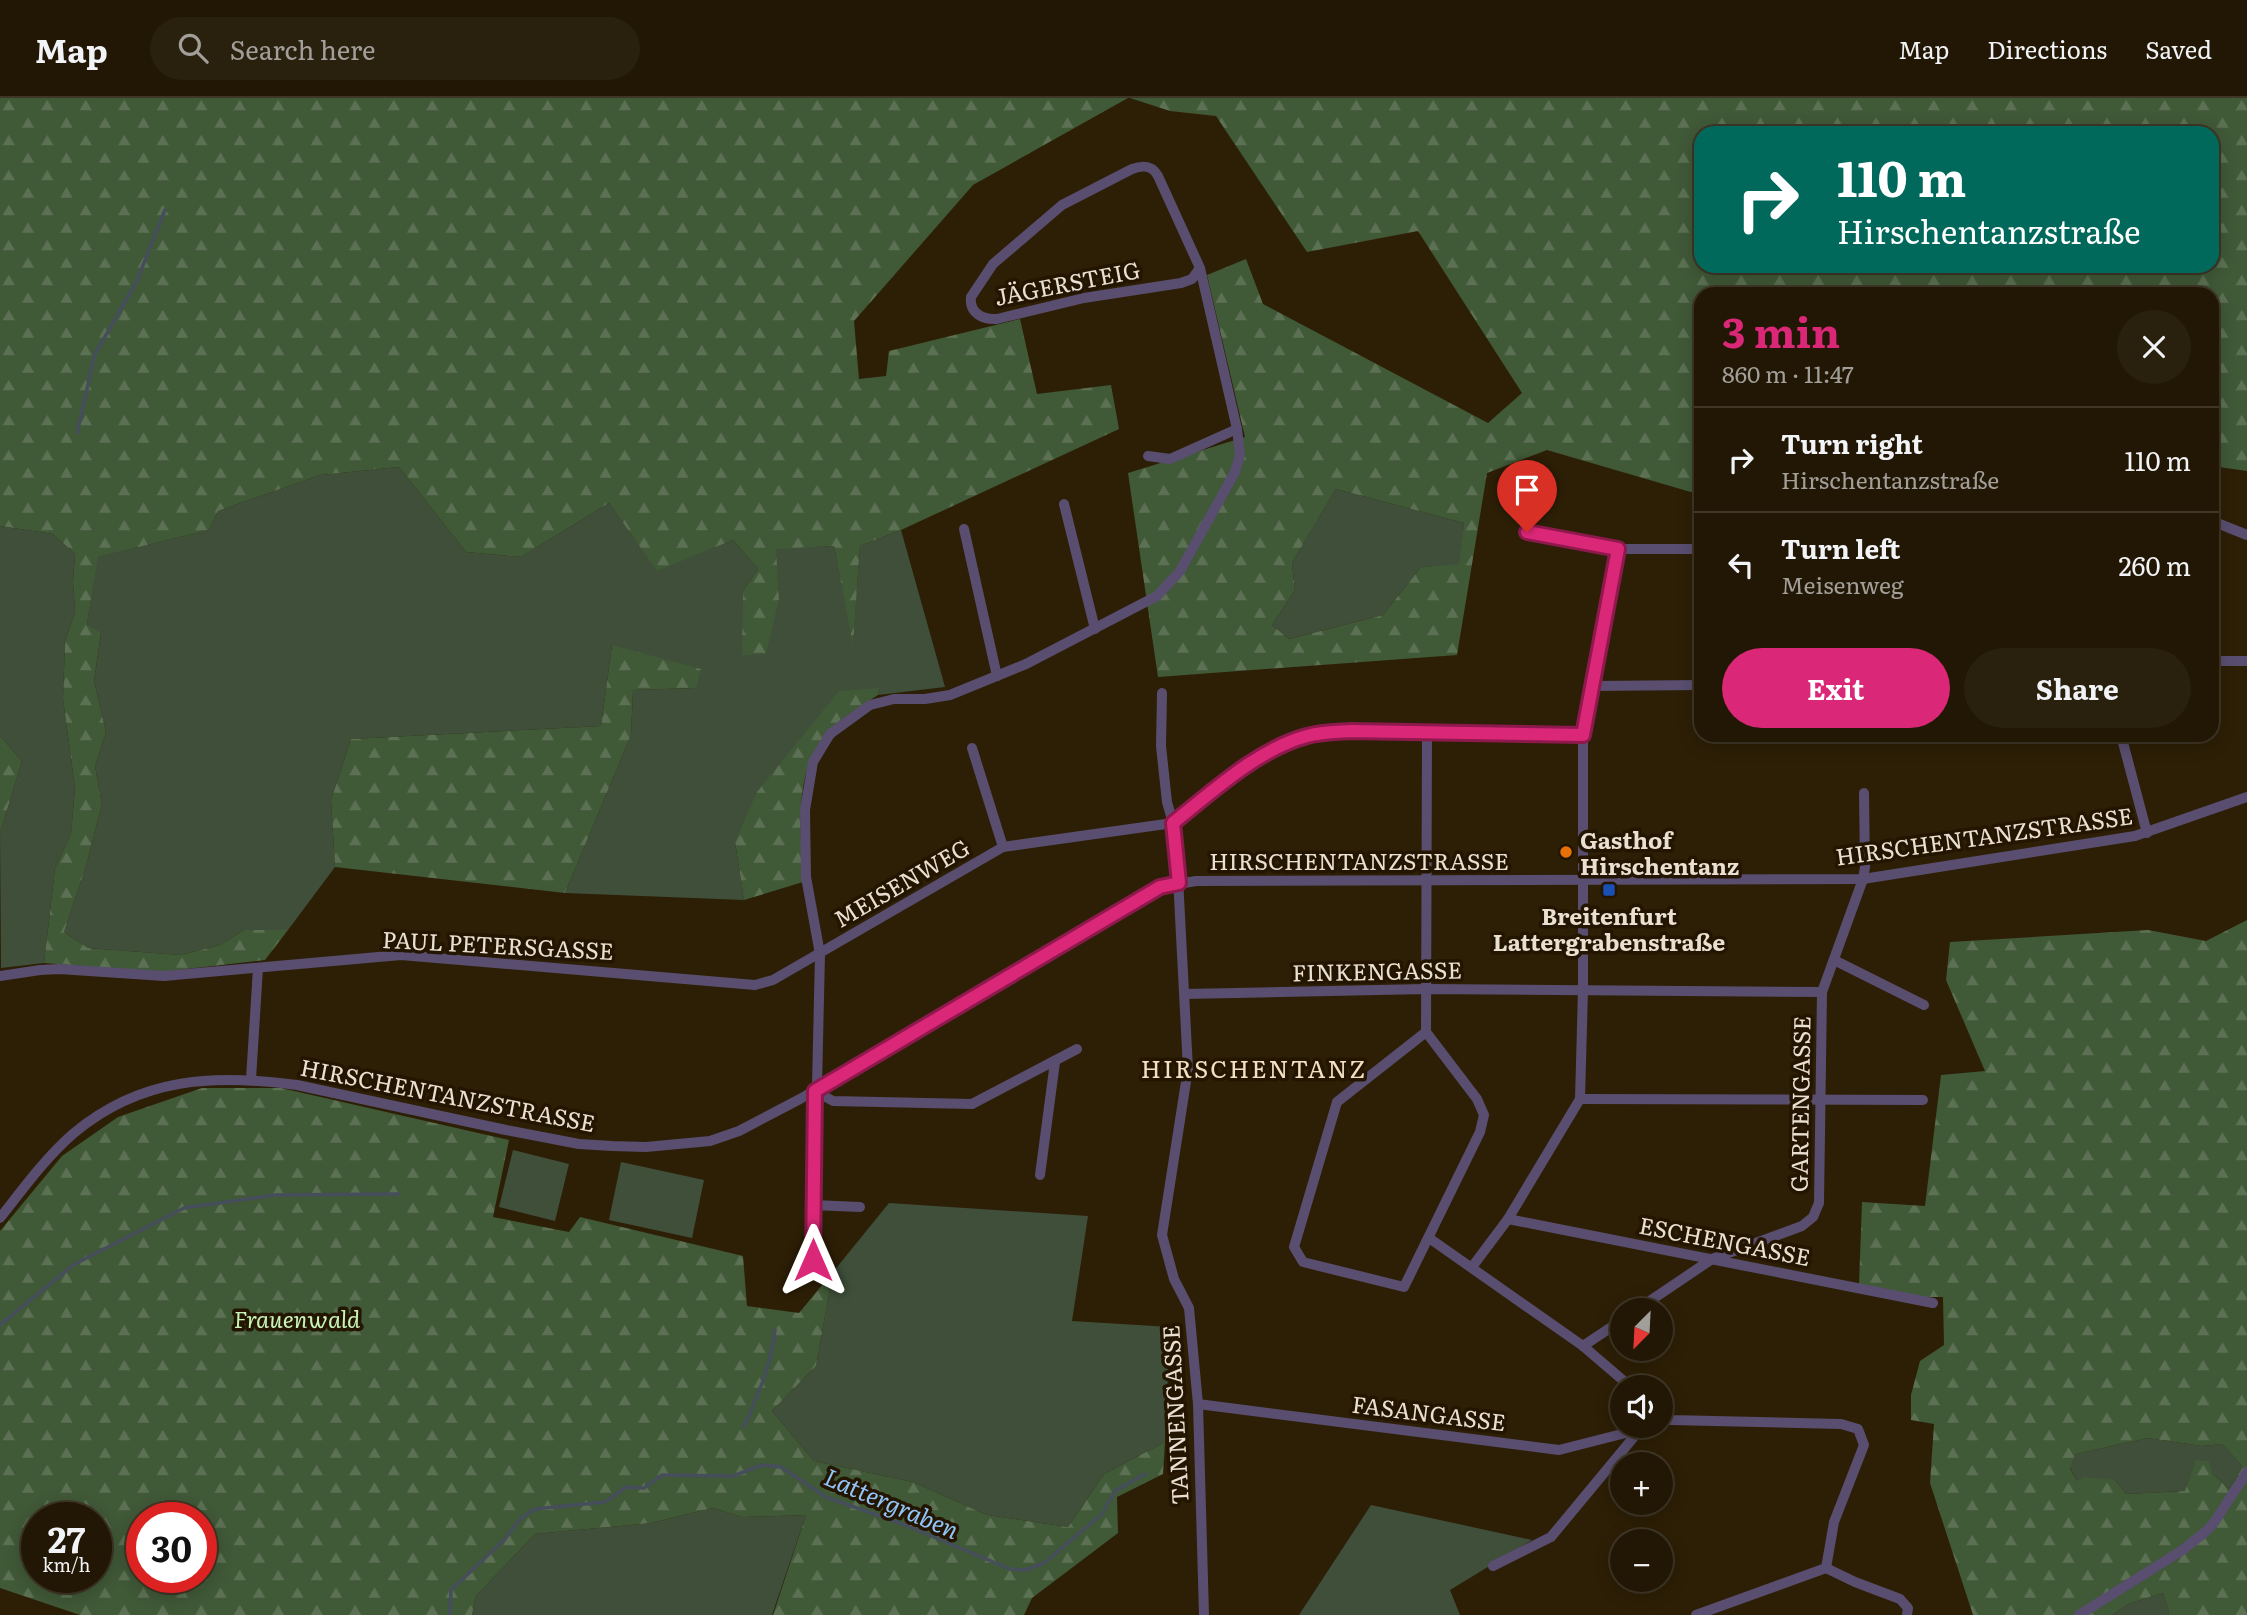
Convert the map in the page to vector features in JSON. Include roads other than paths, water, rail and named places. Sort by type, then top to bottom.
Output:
[{"type":"street","name":"JÄGERSTEIG","points":[[1144,166],[1153,169],[1200,268],[1192,279],[1181,283],[1084,298],[997,319],[980,316],[971,308],[970,303],[974,292],[993,264],[1062,205],[1132,169],[1144,166]]},
{"type":"street","points":[[813,1260],[820,954],[806,877],[805,810],[813,762],[830,734],[870,705],[894,699],[925,699],[950,695],[998,676],[1157,597],[1180,571],[1237,468],[1240,455],[1237,429],[1200,268]]},
{"type":"street","points":[[1148,456],[1170,459],[1237,429]]},
{"type":"street","points":[[1065,504],[1096,629]]},
{"type":"street","points":[[2219,524],[2247,535]]},
{"type":"street","points":[[964,529],[998,676]]},
{"type":"street","points":[[1527,532],[1618,549],[1694,549]]},
{"type":"street","points":[[1472,1267],[1508,1219],[1580,1099],[1583,990],[1583,735],[1618,549]]},
{"type":"street","points":[[2219,661],[2247,661]]},
{"type":"street","points":[[1591,686],[1694,685]]},
{"type":"street","points":[[1162,693],[1161,746],[1179,883]]},
{"type":"street","points":[[1173,823],[1240,769],[1297,739],[1321,733],[1351,731],[1583,735]]},
{"type":"street","points":[[1426,1032],[1337,1102],[1294,1247],[1303,1262],[1404,1287],[1480,1132],[1484,1115],[1477,1099],[1426,1032],[1427,733]]},
{"type":"street","points":[[2123,742],[2147,833]]},
{"type":"street","name":"MEISENWEG","points":[[972,748],[1003,847]]},
{"type":"street","name":"GARTENGASSE","points":[[1655,1298],[1712,1259],[1802,1226],[1813,1217],[1819,1203],[1822,992],[1863,879],[1864,793]]},
{"type":"street","name":"HIRSCHENTANZSTRASSE","points":[[0,1218],[45,1162],[74,1133],[121,1103],[174,1084],[209,1079],[251,1079],[297,1085],[579,1144],[635,1146],[710,1141],[739,1131],[815,1091],[1151,892],[1179,883],[1196,880],[1863,879],[2147,833],[2247,797]]},
{"type":"street","name":"MEISENWEG","points":[[820,954],[1003,847],[1173,823]]},
{"type":"street","name":"TANNENGASSE","points":[[1179,883],[1188,1069],[1162,1235],[1174,1279],[1189,1308],[1198,1404],[1204,1615]]},
{"type":"street","name":"PAUL PETERSGASSE","points":[[0,976],[59,969],[164,976],[401,955],[755,985],[773,980],[820,954]]},
{"type":"street","points":[[1834,960],[1924,1005]]},
{"type":"street","points":[[251,1079],[258,968]]},
{"type":"street","name":"FINKENGASSE","points":[[1185,994],[1426,989],[1822,992]]},
{"type":"street","points":[[815,1091],[833,1101],[972,1104],[1077,1049]]},
{"type":"street","points":[[1040,1174],[1055,1062]]},
{"type":"street","points":[[1580,1099],[1923,1100]]},
{"type":"street","points":[[813,1205],[860,1207]]},
{"type":"street","name":"ESCHENGASSE","points":[[1508,1219],[1933,1303]]},
{"type":"street","points":[[1429,1238],[1583,1346],[1617,1375]]},
{"type":"street","points":[[1583,1346],[1610,1328]]},
{"type":"street","name":"FASANGASSE","points":[[1198,1404],[1559,1450],[1612,1438]]},
{"type":"street","points":[[1673,1422],[1841,1424],[1858,1429],[1864,1445],[1834,1522],[1826,1568]]},
{"type":"street","points":[[1493,1566],[1551,1537],[1633,1438]]},
{"type":"street","points":[[2079,1615],[2181,1551],[2204,1533],[2213,1524],[2247,1472]]},
{"type":"street","points":[[1696,1615],[1826,1568],[1900,1599],[1908,1608],[1908,1615]]},
{"type":"waterway","points":[[77,433],[95,354],[136,283],[165,210]]},
{"type":"waterway","points":[[0,1325],[73,1265],[184,1208],[275,1195],[399,1194]]},
{"type":"waterway","points":[[744,1427],[767,1368],[775,1330]]},
{"type":"waterway","name":"Lattergraben","points":[[450,1615],[451,1590],[505,1539],[521,1518],[535,1509],[605,1502],[626,1487],[644,1488],[662,1475],[733,1476],[762,1465],[781,1467],[826,1497],[905,1525],[1010,1569],[1025,1570],[1044,1563],[1102,1514],[1115,1491],[1145,1474]]},
{"type":"place","name":"Gasthof Hirschentanz","points":[[1566,852]]},
{"type":"place","name":"Breitenfurt Lattergrabenstraße","points":[[1609,890]]},
{"type":"district","name":"HIRSCHENTANZ","points":[[1254,1067]]},
{"type":"park label","name":"Frauenwald","points":[[297,1318]]}]
